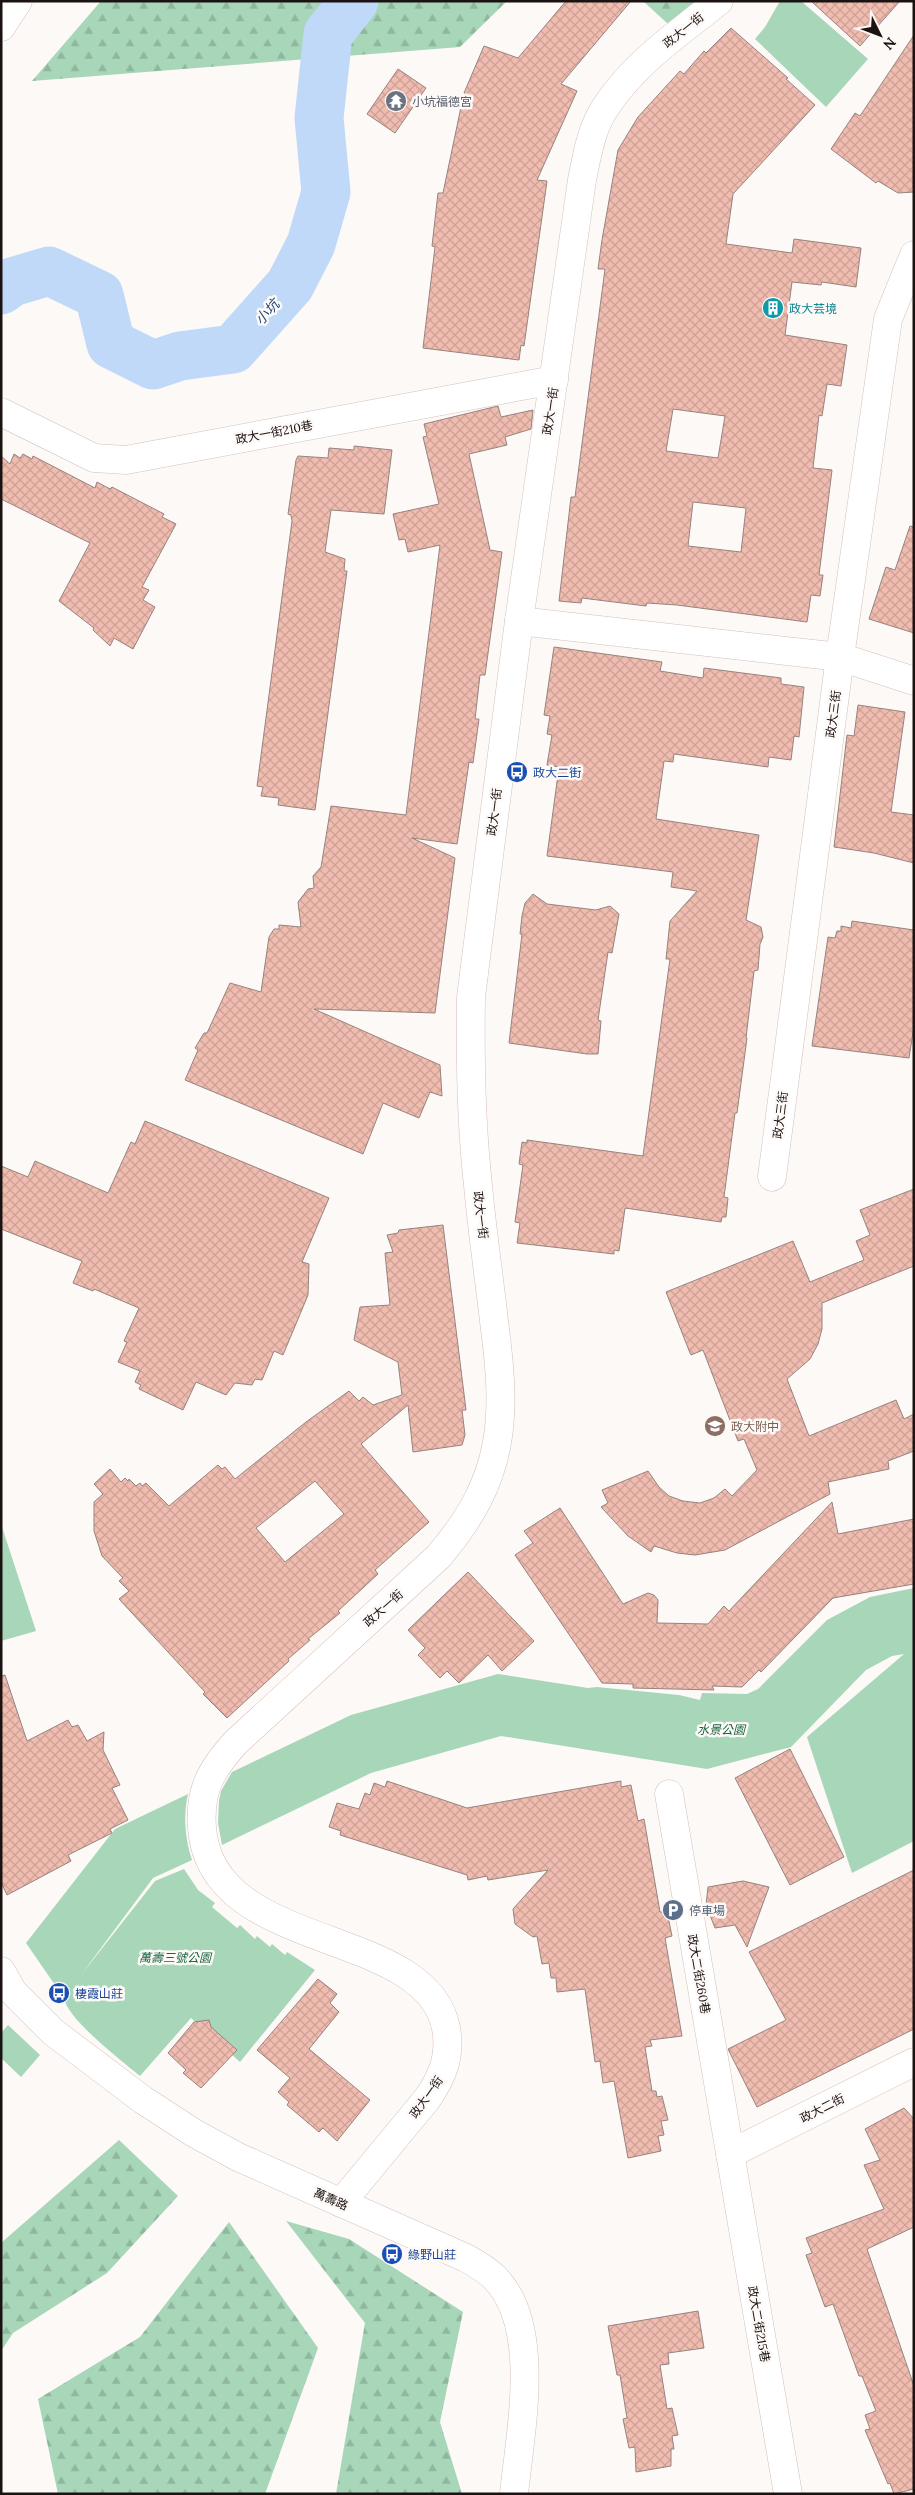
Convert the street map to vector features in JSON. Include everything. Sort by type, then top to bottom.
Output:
[{"type":"street","points":[[1,27],[18,1]]},
{"type":"street","name":"政大一街","points":[[341,2203],[428,2099],[438,2083],[447,2062],[448,2042],[445,2023],[428,1991],[406,1973],[269,1915],[240,1897],[218,1873],[209,1856],[202,1836],[201,1814],[208,1780],[216,1765],[234,1743],[450,1544],[475,1507],[491,1468],[497,1447],[502,1399],[478,1185],[470,1058],[470,996],[519,622],[588,149],[604,108],[632,74],[660,48],[719,1]]},
{"type":"street","name":"政大三街","points":[[772,1177],[840,657],[888,320],[914,255]]},
{"type":"street","name":"政大一街210巷","points":[[1,412],[94,458],[126,460],[554,380]]},
{"type":"street","points":[[519,622],[840,657],[914,681]]},
{"type":"street","name":"政大二街260巷","points":[[668,1794],[730,2154]]},
{"type":"street","name":"萬壽路","points":[[1,1971],[13,1992],[52,2032],[142,2100],[194,2133],[238,2157],[473,2262],[494,2277],[507,2293],[522,2338],[524,2370],[514,2494]]},
{"type":"street","name":"政大二街","points":[[730,2154],[914,2062]]},
{"type":"street","name":"政大二街215巷","points":[[730,2154],[788,2494]]},
{"type":"green space","points":[[101,1],[507,1],[460,47],[32,81]]},
{"type":"green space","points":[[643,1],[695,1],[668,24]]},
{"type":"green space","points":[[780,1],[801,1],[868,59],[826,107],[755,39],[765,27]]},
{"type":"green space","points":[[1,1524],[36,1631],[1,1641]]},
{"type":"green space","name":"水景公園","points":[[914,1588],[914,1841],[852,1873],[807,1737],[904,1654],[892,1656],[866,1670],[791,1747],[707,1769],[501,1736],[371,1773],[222,1845],[218,1823],[219,1801],[221,1791],[232,1772],[351,1715],[498,1674],[588,1688],[597,1687],[679,1695],[700,1700],[702,1693],[747,1694],[758,1689],[827,1620],[870,1597]]},
{"type":"green space","name":"萬壽三號公園","points":[[188,1794],[185,1827],[192,1860],[153,1878],[81,1975],[155,1881],[184,1869],[198,1890],[215,1903],[212,1907],[237,1928],[240,1925],[255,1939],[257,1936],[270,1947],[272,1944],[285,1955],[287,1952],[315,1970],[240,2062],[191,2018],[140,2076],[96,2039],[75,2017],[26,1943],[115,1829]]},
{"type":"green space","points":[[8,2025],[40,2055],[21,2077],[1,2058],[1,2033]]},
{"type":"green space","points":[[119,2140],[178,2196],[107,2273],[13,2333],[1,2351],[1,2243]]},
{"type":"green space","points":[[286,2221],[349,2239],[463,2312],[440,2422],[462,2494],[336,2494],[365,2323]]},
{"type":"green space","points":[[229,2222],[318,2348],[265,2494],[58,2494],[38,2399],[140,2337]]},
{"type":"building","points":[[566,1],[631,1],[561,84],[577,91],[537,180],[547,181],[524,346],[521,345],[519,360],[423,348],[435,247],[432,246],[438,193],[443,193],[461,107],[467,94],[464,93],[484,46],[518,58]]},
{"type":"building","points":[[811,1],[900,1],[860,46]]},
{"type":"building","points":[[731,28],[788,78],[786,79],[815,105],[733,194],[726,244],[792,253],[794,239],[861,248],[856,287],[822,282],[821,285],[792,282],[785,335],[847,345],[841,386],[827,384],[822,416],[819,415],[813,468],[832,470],[819,575],[823,575],[820,596],[811,595],[807,622],[677,605],[647,603],[646,606],[582,598],[581,603],[559,601],[571,497],[575,497],[605,269],[598,269],[618,150],[638,117],[680,71],[684,74],[704,51],[706,53]],"holes":[[[673,409],[725,416],[718,458],[666,451]],[[693,502],[746,508],[741,552],[688,546]]]},
{"type":"building","points":[[914,35],[914,192],[898,193],[878,181],[876,183],[831,149],[855,113],[860,116]]},
{"type":"building","name":"小坑福德宮","points":[[398,69],[426,88],[395,133],[367,114]]},
{"type":"building","points":[[498,406],[501,417],[533,410],[531,429],[505,437],[507,445],[469,454],[490,550],[502,552],[485,675],[480,675],[475,719],[479,719],[473,763],[469,762],[457,844],[412,838],[455,858],[435,1013],[314,1009],[440,1065],[442,1096],[430,1092],[419,1118],[383,1103],[363,1154],[185,1080],[198,1050],[195,1048],[204,1033],[207,1033],[230,983],[261,992],[269,937],[274,929],[279,929],[279,925],[301,927],[298,902],[308,889],[314,888],[313,876],[321,867],[331,806],[406,815],[440,545],[408,552],[405,539],[399,540],[393,514],[439,504],[423,437],[427,436],[424,424]]},
{"type":"building","points":[[354,446],[392,450],[384,514],[331,510],[325,552],[345,559],[344,571],[347,571],[315,810],[278,805],[279,798],[261,796],[263,787],[257,786],[292,521],[291,515],[288,514],[296,460],[298,456],[328,458],[329,448],[354,450]]},
{"type":"building","points":[[14,454],[20,458],[23,454],[32,459],[33,456],[95,488],[97,482],[110,489],[112,487],[164,514],[162,517],[176,524],[142,587],[149,590],[143,600],[155,607],[133,649],[114,638],[110,646],[93,630],[94,628],[59,601],[90,543],[1,499],[1,456],[10,464]]},
{"type":"building","points":[[910,526],[914,527],[914,633],[869,619],[886,567],[895,570]]},
{"type":"building","points":[[554,647],[662,662],[660,671],[703,678],[704,668],[781,678],[781,684],[804,687],[799,737],[794,736],[791,760],[769,757],[768,767],[674,754],[673,762],[664,761],[656,819],[759,835],[746,920],[761,927],[763,937],[760,944],[758,970],[754,971],[737,1113],[735,1113],[724,1197],[728,1198],[726,1217],[722,1217],[721,1222],[625,1208],[619,1251],[614,1250],[614,1254],[517,1243],[520,1223],[515,1222],[523,1165],[519,1164],[522,1142],[527,1143],[527,1140],[643,1156],[670,959],[666,959],[670,921],[697,891],[671,887],[673,872],[547,856],[559,767],[547,765],[552,735],[547,734],[550,716],[544,715]]},
{"type":"building","points":[[858,705],[905,712],[891,812],[914,815],[914,863],[874,853],[834,847],[847,735],[854,736]]},
{"type":"building","points":[[533,894],[547,904],[596,910],[610,906],[619,914],[612,953],[608,952],[598,1020],[601,1021],[598,1054],[509,1043],[522,934],[520,934],[522,916],[525,903]]},
{"type":"building","points":[[852,921],[914,930],[914,1026],[909,1058],[812,1046],[828,937],[835,938],[837,931],[841,931],[841,926],[851,928]]},
{"type":"building","points":[[145,1121],[329,1198],[302,1262],[309,1264],[308,1295],[283,1355],[274,1351],[262,1380],[255,1379],[252,1385],[235,1383],[226,1395],[196,1382],[183,1410],[139,1389],[141,1385],[135,1382],[140,1371],[118,1362],[127,1342],[124,1341],[139,1308],[94,1289],[93,1291],[73,1283],[82,1261],[1,1229],[1,1166],[28,1177],[35,1161],[108,1193],[131,1142],[135,1144]]},
{"type":"building","points":[[914,1189],[914,1266],[822,1303],[822,1329],[818,1344],[810,1359],[787,1379],[809,1436],[896,1400],[904,1419],[914,1414],[914,1451],[888,1461],[889,1469],[828,1482],[830,1494],[725,1550],[695,1555],[677,1553],[654,1546],[651,1552],[628,1536],[601,1507],[608,1503],[602,1490],[648,1471],[659,1487],[669,1496],[683,1501],[700,1503],[714,1498],[725,1489],[732,1496],[757,1470],[744,1439],[738,1441],[703,1350],[691,1355],[666,1292],[793,1241],[810,1282],[864,1260],[856,1241],[870,1235],[860,1210]]},
{"type":"building","points":[[443,1225],[466,1410],[462,1410],[465,1435],[462,1445],[413,1452],[408,1405],[361,1444],[429,1522],[375,1570],[378,1574],[338,1611],[340,1613],[308,1639],[310,1640],[288,1659],[289,1661],[227,1718],[203,1694],[205,1692],[119,1599],[129,1591],[119,1581],[123,1578],[102,1556],[94,1531],[94,1502],[103,1494],[94,1484],[110,1469],[121,1482],[125,1478],[128,1481],[129,1479],[136,1486],[140,1483],[142,1486],[146,1483],[169,1506],[218,1465],[222,1469],[225,1467],[235,1479],[306,1422],[349,1391],[359,1401],[363,1397],[373,1405],[402,1395],[398,1362],[354,1340],[360,1307],[390,1305],[385,1253],[393,1252],[387,1235],[398,1233],[399,1230]],"holes":[[[315,1481],[344,1514],[285,1562],[256,1528]]]},
{"type":"building","points":[[832,1502],[838,1534],[914,1519],[914,1584],[833,1598],[761,1672],[759,1670],[742,1687],[712,1686],[714,1690],[633,1688],[633,1684],[602,1683],[515,1555],[533,1543],[524,1531],[560,1508],[623,1604],[648,1593],[654,1595],[658,1600],[657,1623],[708,1624],[724,1606],[729,1611]]},
{"type":"building","points":[[468,1572],[534,1641],[502,1671],[488,1655],[459,1683],[447,1671],[440,1678],[418,1655],[425,1648],[408,1630]]},
{"type":"building","points":[[5,1675],[27,1741],[68,1720],[72,1727],[78,1725],[87,1741],[104,1732],[103,1750],[120,1785],[112,1788],[128,1820],[110,1829],[112,1833],[68,1855],[71,1861],[7,1895],[1,1882],[1,1676]]},
{"type":"building","points":[[790,1749],[844,1857],[790,1885],[735,1778]]},
{"type":"building","points":[[387,1781],[467,1808],[621,1781],[621,1787],[631,1785],[638,1821],[644,1819],[660,1912],[667,1912],[672,1936],[665,1938],[682,2036],[650,2040],[652,2046],[645,2047],[652,2091],[656,2091],[657,2097],[662,2096],[668,2120],[661,2121],[664,2135],[658,2136],[661,2151],[628,2158],[614,2081],[603,2083],[600,2061],[595,2062],[585,1989],[557,1992],[556,1978],[551,1978],[549,1963],[542,1964],[537,1936],[533,1937],[515,1924],[513,1909],[548,1870],[488,1880],[487,1876],[468,1880],[467,1875],[340,1835],[341,1831],[329,1827],[337,1803],[359,1809],[365,1793],[370,1795],[374,1783],[385,1787]]},
{"type":"building","points":[[914,1870],[914,2029],[757,2107],[728,2049],[786,2020],[749,1952]]},
{"type":"building","points":[[743,1881],[769,1887],[747,1947],[735,1925],[715,1928],[706,1905],[708,1887]]},
{"type":"building","points":[[318,1979],[337,1994],[330,2003],[339,2012],[309,2049],[370,2100],[337,2141],[323,2128],[319,2132],[287,2105],[289,2102],[278,2092],[290,2078],[257,2050]]},
{"type":"building","points":[[209,2020],[211,2027],[237,2050],[201,2088],[183,2073],[186,2070],[168,2053],[194,2022]]},
{"type":"building","points":[[904,2108],[914,2119],[914,2227],[867,2249],[914,2386],[914,2489],[894,2494],[865,2430],[870,2429],[865,2415],[876,2411],[862,2376],[859,2376],[833,2304],[825,2307],[806,2255],[812,2253],[806,2238],[884,2209],[864,2165],[880,2160],[865,2129]]},
{"type":"building","points":[[698,2311],[704,2348],[668,2353],[669,2364],[660,2365],[667,2409],[672,2408],[678,2435],[672,2436],[674,2449],[671,2449],[671,2466],[636,2472],[635,2447],[629,2448],[623,2419],[627,2418],[620,2375],[617,2375],[608,2326]]},
{"type":"waterway","name":"小坑","points":[[1,290],[12,282],[49,271],[99,295],[111,344],[153,365],[180,356],[233,349],[290,285],[311,244],[326,192],[319,118],[328,34],[354,1]]},
{"type":"place","name":"小坑福德宮","points":[[396,101]]},
{"type":"place","name":"政大芸境","points":[[773,308]]},
{"type":"place","name":"政大二街","points":[[517,772]]},
{"type":"place","name":"政大附中","points":[[715,1426]]},
{"type":"place","name":"停車場","points":[[673,1910]]},
{"type":"place","name":"棲霞山莊","points":[[59,1993]]},
{"type":"place","name":"綠野山莊","points":[[392,2254]]}]
